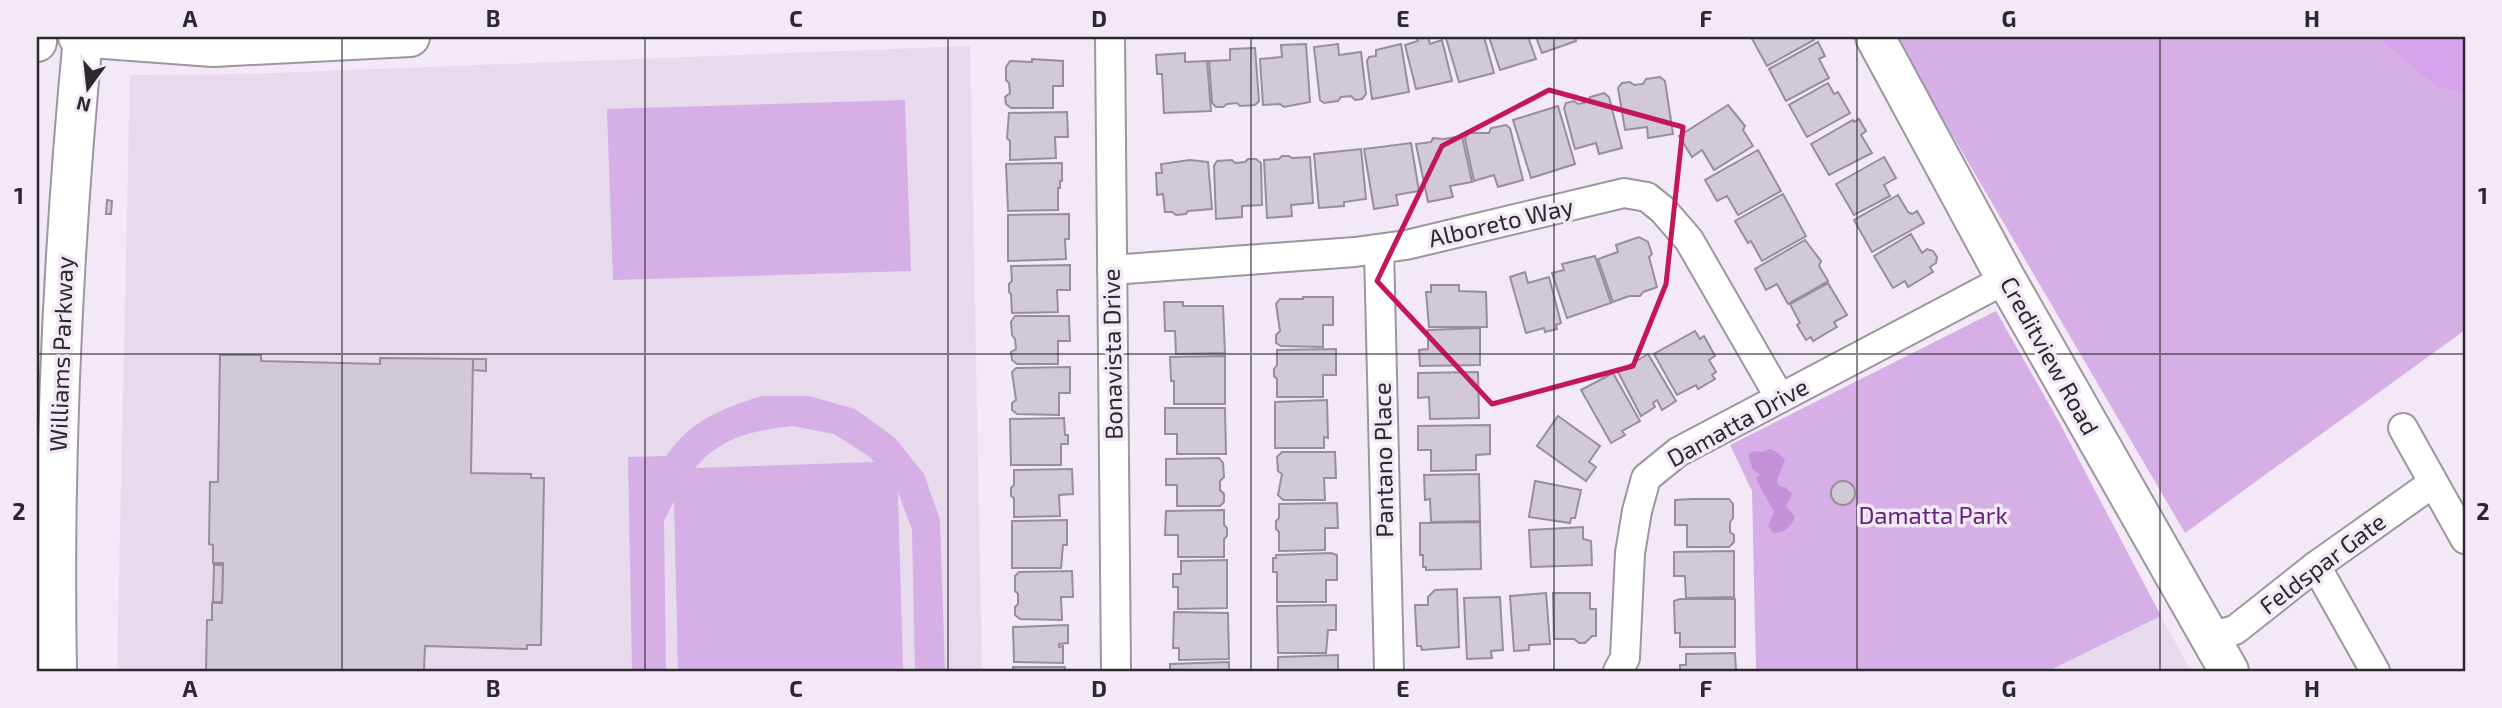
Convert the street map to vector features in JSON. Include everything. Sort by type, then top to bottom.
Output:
[{"type":"street","points":[[37,37],[37,42]]},
{"type":"street","points":[[81,37],[214,47],[410,37]]},
{"type":"street","name":"Williams Parkway","points":[[57,671],[59,440],[65,259],[81,37]]},
{"type":"street","name":"Bonavista Drive","points":[[1110,37],[1116,671]]},
{"type":"street","name":"Creditview Road","points":[[1875,37],[2006,279],[2229,671]]},
{"type":"street","name":"Alboreto Way","points":[[1112,270],[1406,246],[1624,193],[1647,197],[1663,210],[1689,240],[1780,398]]},
{"type":"street","name":"Pantano Place","points":[[1379,249],[1389,671]]},
{"type":"street","name":"Damatta Drive","points":[[1618,671],[1625,658],[1630,553],[1637,510],[1646,478],[1678,452],[2006,279]]},
{"type":"street","points":[[2403,428],[2465,539]]},
{"type":"street","name":"Feldspar Gate","points":[[2209,637],[2235,630],[2316,566],[2434,483]]},
{"type":"street","points":[[2316,566],[2375,671]]},
{"type":"highlighted area","points":[[1549,90],[1683,127],[1666,284],[1633,366],[1492,404],[1377,281],[1442,146]]},
{"type":"shaded area","points":[[2378,37],[2465,37],[2465,92],[2437,87]]},
{"type":"shaded area","points":[[970,46],[982,671],[117,671],[130,75],[248,74]]},
{"type":"shaded area","points":[[1770,449],[1785,460],[1777,480],[1779,486],[1785,487],[1792,494],[1786,506],[1795,517],[1787,529],[1773,533],[1768,526],[1774,512],[1756,479],[1760,474],[1753,470],[1748,455],[1753,451]]},
{"type":"shaded area","points":[[2161,616],[2191,671],[2048,671]]},
{"type":"green space","points":[[1895,37],[2465,37],[2465,330],[2185,533]]},
{"type":"green space","points":[[905,100],[911,271],[613,280],[607,109]]},
{"type":"green space","name":"Damatta Park","points":[[1996,311],[2058,420],[2161,616],[2048,671],[1756,671],[1752,491],[1730,445]]},
{"type":"green space","points":[[761,396],[809,396],[855,409],[894,437],[924,474],[940,520],[945,671],[915,671],[912,530],[898,492],[903,671],[678,671],[674,501],[664,521],[666,671],[632,671],[628,457],[666,456],[686,433],[708,417]],"holes":[[[792,426],[834,434],[874,462],[695,468],[705,457],[727,442],[751,433]]]},
{"type":"building","points":[[1416,37],[1428,37],[1430,44],[1442,40],[1452,81],[1416,89],[1405,45],[1418,41]]},
{"type":"building","points":[[1484,37],[1494,73],[1459,82],[1446,38]]},
{"type":"building","points":[[1489,37],[1528,37],[1536,59],[1500,70]]},
{"type":"building","points":[[1536,37],[1575,37],[1576,41],[1542,53]]},
{"type":"building","points":[[1751,37],[1813,37],[1814,40],[1767,66]]},
{"type":"building","points":[[1818,42],[1825,56],[1819,59],[1829,78],[1786,101],[1769,69]]},
{"type":"building","points":[[1306,44],[1310,102],[1284,107],[1280,104],[1263,105],[1260,59],[1282,57],[1281,45]]},
{"type":"building","points":[[1338,44],[1339,55],[1361,52],[1366,94],[1362,99],[1341,97],[1338,101],[1324,103],[1320,100],[1314,47]]},
{"type":"building","points":[[1401,44],[1409,92],[1372,99],[1367,61],[1369,57],[1376,56],[1376,50]]},
{"type":"building","points":[[1255,48],[1259,101],[1255,105],[1240,106],[1237,103],[1216,107],[1212,103],[1209,61],[1230,60],[1230,49]]},
{"type":"building","points":[[1185,53],[1185,62],[1207,61],[1211,111],[1164,113],[1162,74],[1157,74],[1156,55]]},
{"type":"building","points":[[1032,59],[1063,61],[1063,86],[1053,86],[1053,108],[1011,108],[1006,104],[1005,97],[1010,93],[1006,67],[1010,61],[1032,62]]},
{"type":"building","points":[[1660,77],[1665,81],[1673,134],[1648,138],[1647,127],[1625,130],[1618,88],[1622,83],[1643,84],[1646,79]]},
{"type":"building","points":[[1828,83],[1834,94],[1838,92],[1850,113],[1807,137],[1789,105]]},
{"type":"building","points":[[1604,93],[1609,97],[1622,148],[1599,154],[1596,143],[1575,149],[1564,108],[1566,103],[1588,102],[1590,97]]},
{"type":"building","points":[[1728,105],[1745,126],[1743,130],[1753,146],[1714,170],[1702,150],[1692,157],[1679,136]]},
{"type":"building","points":[[1558,106],[1575,164],[1531,178],[1513,120]]},
{"type":"building","points":[[1067,112],[1068,137],[1055,137],[1056,158],[1010,160],[1010,141],[1007,138],[1009,113]]},
{"type":"building","points":[[1859,119],[1866,131],[1861,135],[1872,153],[1829,175],[1811,144]]},
{"type":"building","points":[[1506,125],[1510,128],[1523,180],[1498,187],[1494,175],[1474,181],[1465,139],[1468,133],[1489,133],[1491,128]]},
{"type":"building","points":[[1462,136],[1472,182],[1450,186],[1453,197],[1428,202],[1416,144],[1431,142],[1433,138]]},
{"type":"building","points":[[1411,143],[1419,191],[1396,195],[1398,205],[1374,209],[1364,149]]},
{"type":"building","points":[[1361,149],[1366,199],[1344,202],[1344,206],[1319,208],[1314,154]]},
{"type":"building","points":[[1758,150],[1781,191],[1738,215],[1727,196],[1717,201],[1705,180]]},
{"type":"building","points":[[1282,156],[1310,157],[1313,203],[1291,205],[1292,216],[1267,218],[1264,160],[1279,159]]},
{"type":"building","points":[[1884,157],[1896,178],[1884,185],[1890,196],[1854,215],[1836,184]]},
{"type":"building","points":[[1256,159],[1261,163],[1262,205],[1242,206],[1242,217],[1216,219],[1214,166],[1217,161],[1232,160],[1235,163]]},
{"type":"building","points":[[1190,160],[1208,162],[1212,209],[1176,215],[1165,212],[1163,194],[1157,195],[1156,173],[1162,173],[1161,164]]},
{"type":"building","points":[[1062,163],[1058,210],[1008,211],[1006,164]]},
{"type":"building","points":[[1783,194],[1806,236],[1762,261],[1735,221]]},
{"type":"building","points":[[1898,195],[1908,212],[1912,214],[1917,211],[1924,223],[1872,252],[1854,220]]},
{"type":"building","points":[[107,200],[112,201],[111,214],[106,214]]},
{"type":"building","points":[[1069,214],[1069,239],[1065,239],[1066,259],[1008,261],[1008,215]]},
{"type":"building","points":[[1911,234],[1922,253],[1927,249],[1933,251],[1937,257],[1936,263],[1930,267],[1933,272],[1908,287],[1905,281],[1893,288],[1874,256]]},
{"type":"building","points":[[1639,237],[1648,242],[1657,287],[1643,292],[1640,296],[1629,296],[1613,302],[1598,259],[1618,252],[1616,245]]},
{"type":"building","points":[[1805,240],[1821,261],[1819,266],[1828,281],[1788,304],[1777,284],[1766,290],[1755,269]]},
{"type":"building","points":[[1595,256],[1611,303],[1567,318],[1552,273],[1564,270],[1562,264]]},
{"type":"building","points":[[1070,265],[1070,290],[1057,290],[1058,312],[1012,313],[1009,292],[1009,284],[1012,281],[1011,266]]},
{"type":"building","points":[[1525,272],[1528,283],[1549,277],[1561,323],[1556,325],[1557,329],[1545,332],[1544,328],[1526,333],[1510,277]]},
{"type":"building","points":[[1828,283],[1847,315],[1834,322],[1837,327],[1813,341],[1811,337],[1806,340],[1797,325],[1800,323],[1790,304]]},
{"type":"building","points":[[1431,285],[1459,285],[1459,291],[1486,292],[1487,327],[1429,327],[1426,292],[1431,292]]},
{"type":"building","points":[[1333,297],[1333,325],[1323,325],[1323,347],[1281,346],[1276,343],[1276,335],[1280,331],[1276,304],[1280,299]]},
{"type":"building","points":[[1164,302],[1183,302],[1183,306],[1223,306],[1225,353],[1176,354],[1175,331],[1165,331]]},
{"type":"building","points":[[1015,316],[1069,316],[1070,341],[1058,341],[1058,364],[1017,364],[1012,360],[1011,352],[1016,349],[1011,322]]},
{"type":"building","points":[[1480,328],[1480,365],[1420,366],[1419,350],[1428,349],[1428,330]]},
{"type":"building","points":[[1695,331],[1700,339],[1704,336],[1715,356],[1709,360],[1716,372],[1712,375],[1715,379],[1698,389],[1696,385],[1677,395],[1654,354]]},
{"type":"building","points":[[1336,349],[1336,375],[1323,375],[1323,397],[1277,397],[1274,369],[1277,365],[1277,350]]},
{"type":"building","points":[[1648,354],[1676,401],[1662,410],[1657,400],[1653,403],[1655,407],[1641,416],[1618,372]]},
{"type":"building","points":[[220,355],[261,355],[261,361],[380,364],[380,358],[473,359],[471,473],[531,474],[531,478],[544,478],[541,645],[527,645],[527,649],[425,646],[424,671],[206,671],[207,620],[212,620],[212,603],[222,603],[223,563],[213,563],[213,545],[209,544],[210,482],[218,482]]},
{"type":"building","points":[[1225,356],[1225,404],[1174,404],[1170,357]]},
{"type":"building","points":[[473,359],[486,359],[486,371],[473,370]]},
{"type":"building","points":[[1070,367],[1070,393],[1059,393],[1059,415],[1017,414],[1012,410],[1012,403],[1016,400],[1012,372],[1016,368]]},
{"type":"building","points":[[1478,372],[1479,418],[1430,419],[1429,397],[1418,398],[1418,373]]},
{"type":"building","points":[[1613,373],[1640,421],[1622,431],[1625,435],[1611,443],[1581,390]]},
{"type":"building","points":[[1327,400],[1328,438],[1324,437],[1324,448],[1275,448],[1275,402]]},
{"type":"building","points":[[1165,408],[1225,408],[1226,454],[1177,454],[1177,434],[1165,434]]},
{"type":"building","points":[[1558,416],[1600,446],[1589,462],[1596,467],[1586,481],[1537,446]]},
{"type":"building","points":[[1064,418],[1068,444],[1061,444],[1061,465],[1011,465],[1010,419]]},
{"type":"building","points":[[1490,425],[1490,454],[1476,455],[1476,470],[1431,471],[1431,450],[1418,450],[1418,426]]},
{"type":"building","points":[[1282,452],[1335,452],[1336,478],[1324,478],[1325,500],[1283,500],[1278,495],[1282,474],[1278,471],[1277,457]]},
{"type":"building","points":[[1219,458],[1223,463],[1224,477],[1220,481],[1220,490],[1224,494],[1224,502],[1220,506],[1177,506],[1177,485],[1166,485],[1166,459]]},
{"type":"building","points":[[1072,469],[1073,494],[1059,495],[1060,516],[1014,517],[1011,488],[1014,485],[1014,470]]},
{"type":"building","points":[[1479,474],[1480,521],[1431,522],[1430,499],[1425,500],[1424,475]]},
{"type":"building","points":[[1535,481],[1581,490],[1575,518],[1571,518],[1570,523],[1529,517]]},
{"type":"building","points":[[1843,481],[1854,488],[1855,493],[1848,504],[1843,505],[1832,498],[1831,493],[1838,482]]},
{"type":"building","points":[[1729,499],[1733,504],[1730,532],[1734,535],[1734,542],[1729,547],[1687,547],[1687,525],[1675,525],[1675,500]]},
{"type":"building","points":[[1337,503],[1338,528],[1325,528],[1325,550],[1279,551],[1276,521],[1279,518],[1279,504]]},
{"type":"building","points":[[1224,510],[1227,536],[1224,539],[1224,557],[1178,557],[1178,535],[1165,535],[1166,511]]},
{"type":"building","points":[[1067,520],[1067,545],[1063,545],[1061,568],[1012,568],[1012,521]]},
{"type":"building","points":[[1480,522],[1481,569],[1426,570],[1426,567],[1423,567],[1423,555],[1420,555],[1420,523]]},
{"type":"building","points":[[1583,527],[1583,539],[1591,541],[1592,565],[1531,567],[1529,530]]},
{"type":"building","points":[[1734,551],[1734,597],[1686,598],[1685,576],[1674,576],[1674,552]]},
{"type":"building","points":[[1276,555],[1337,555],[1337,580],[1326,580],[1326,602],[1277,602],[1277,572],[1273,572],[1273,558],[1276,558]]},
{"type":"building","points":[[1227,560],[1227,608],[1178,609],[1178,587],[1173,587],[1173,574],[1181,574],[1181,561]]},
{"type":"building","points":[[214,565],[223,565],[222,602],[213,602]]},
{"type":"building","points":[[1072,571],[1073,597],[1061,597],[1062,620],[1020,619],[1015,615],[1018,594],[1015,591],[1015,576],[1019,572]]},
{"type":"building","points":[[1457,589],[1459,647],[1422,650],[1421,646],[1417,646],[1415,605],[1428,605],[1428,597],[1435,590]]},
{"type":"building","points":[[1546,593],[1550,644],[1529,645],[1529,650],[1514,651],[1510,596]]},
{"type":"building","points":[[1553,593],[1590,593],[1590,609],[1596,609],[1596,636],[1592,636],[1585,643],[1574,639],[1554,639]]},
{"type":"building","points":[[1500,597],[1503,650],[1491,651],[1492,658],[1467,659],[1464,598]]},
{"type":"building","points":[[1735,599],[1735,647],[1680,647],[1680,633],[1675,633],[1674,601]]},
{"type":"building","points":[[1336,605],[1336,630],[1328,630],[1326,653],[1278,653],[1277,606]]},
{"type":"building","points":[[1174,612],[1228,613],[1229,659],[1179,660],[1179,648],[1173,648]]},
{"type":"building","points":[[1068,625],[1068,643],[1059,644],[1059,647],[1063,646],[1063,663],[1014,662],[1013,627]]},
{"type":"building","points":[[1735,653],[1736,671],[1680,671],[1680,665],[1686,665],[1686,654]]},
{"type":"building","points":[[1338,655],[1338,671],[1278,671],[1278,657]]},
{"type":"building","points":[[1229,662],[1229,671],[1170,671],[1170,664]]},
{"type":"building","points":[[1013,667],[1065,667],[1065,671],[1013,671]]}]
